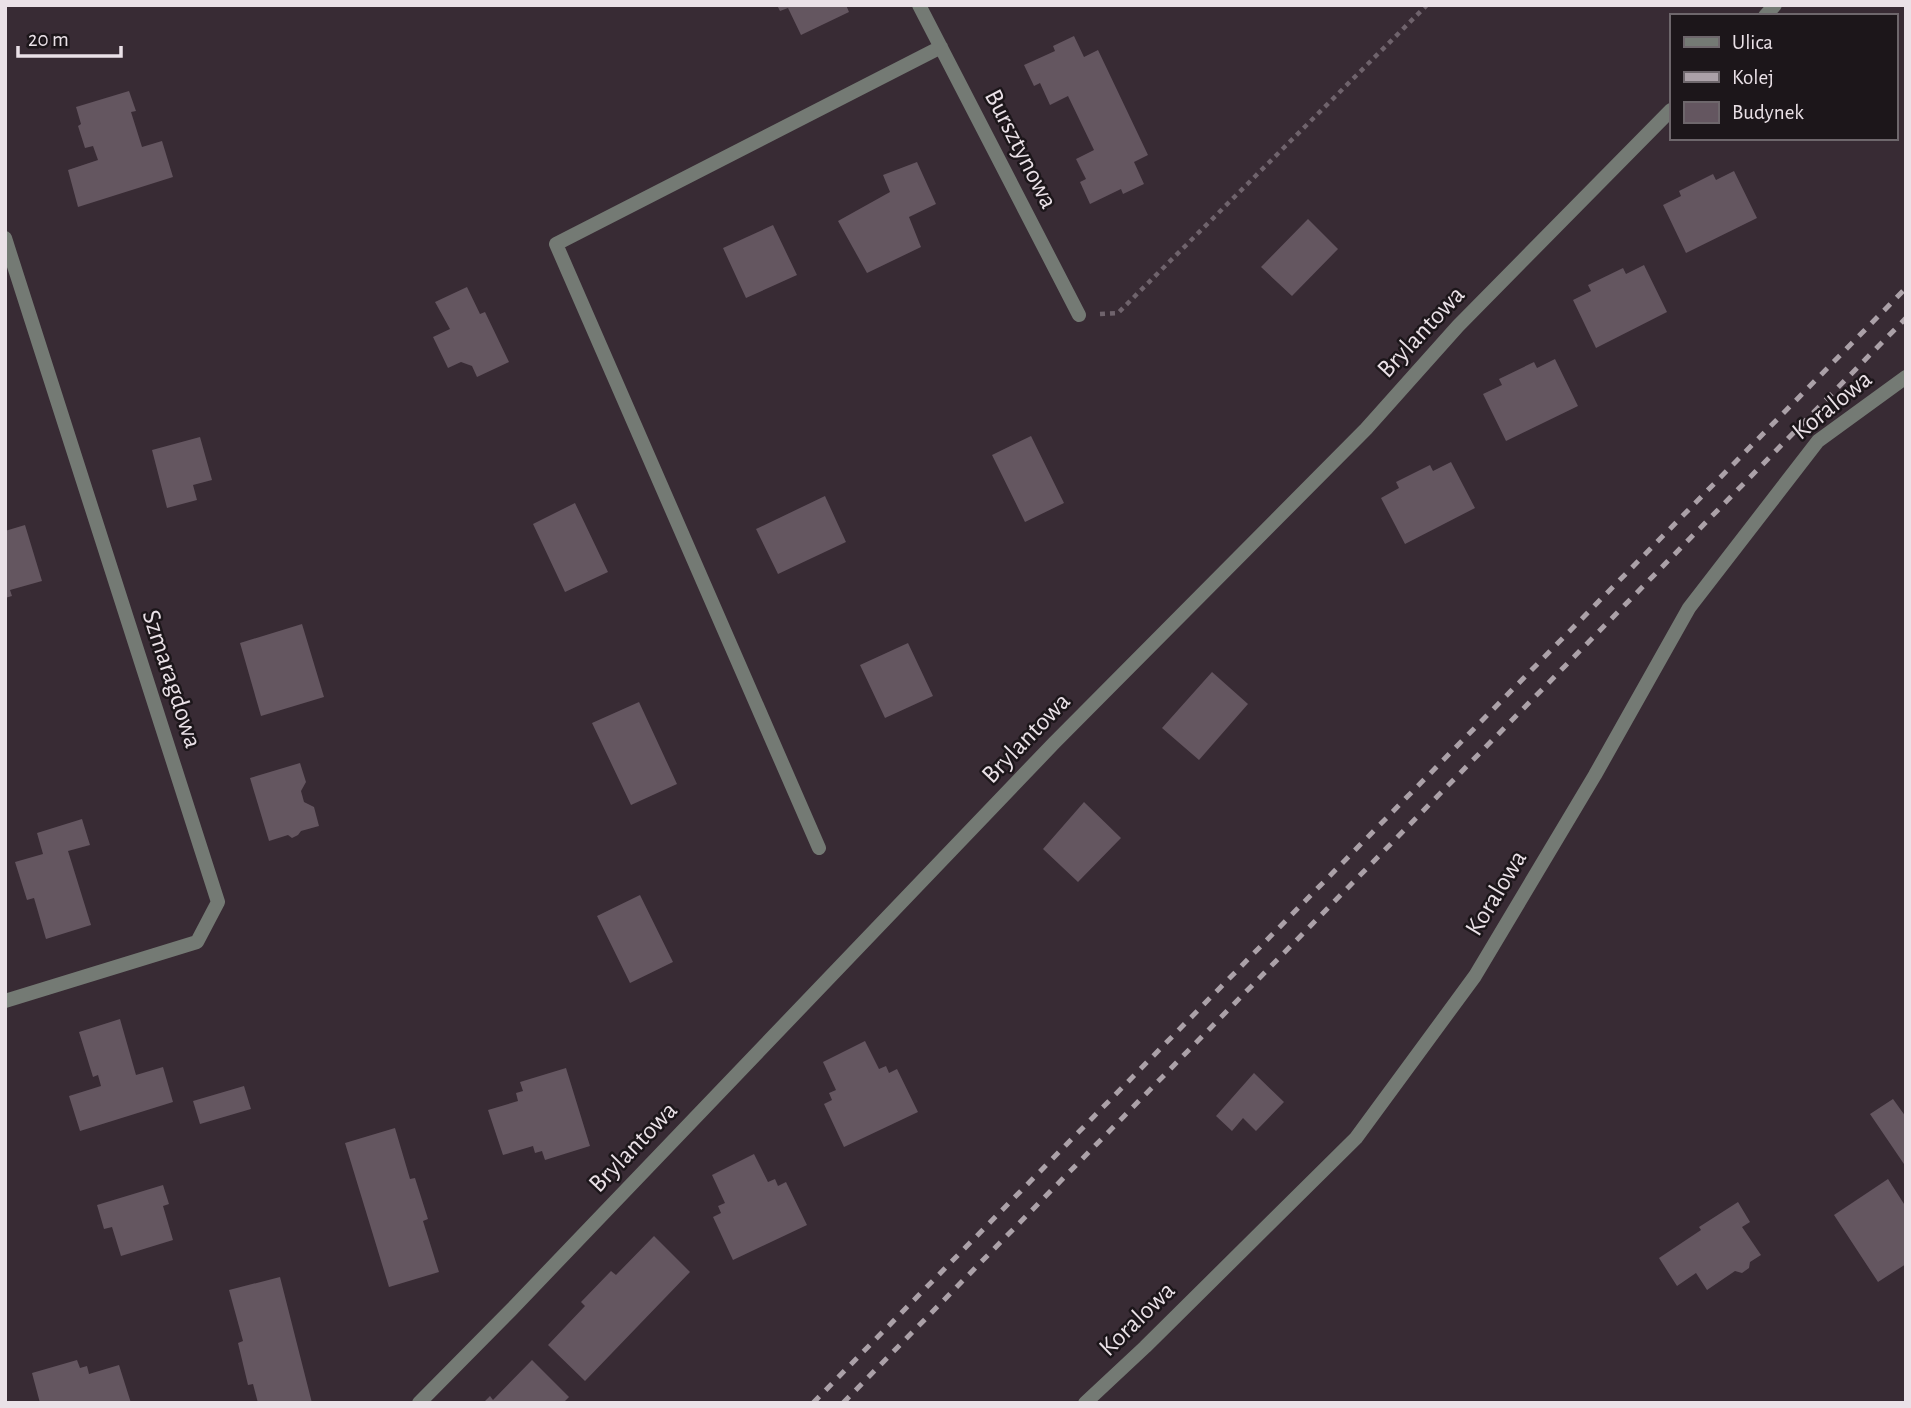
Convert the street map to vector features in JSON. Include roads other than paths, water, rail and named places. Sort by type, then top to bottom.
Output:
[{"type":"street","name":"Bursztynowa","points":[[919,5],[1079,315]]},
{"type":"street","points":[[819,848],[556,244],[941,47]]},
{"type":"street","name":"Brylantowa","points":[[419,1403],[1054,743],[1366,429],[1458,326],[1670,111]]},
{"type":"street","name":"Szmaragdowa","points":[[5,237],[218,902],[197,942],[5,1001]]},
{"type":"street","name":"Koralowa","points":[[1085,1403],[1356,1138],[1475,976],[1595,775],[1689,608],[1818,441],[1906,377]]},
{"type":"railway","points":[[813,1403],[1906,288]]},
{"type":"railway","points":[[843,1403],[1906,318]]}]
